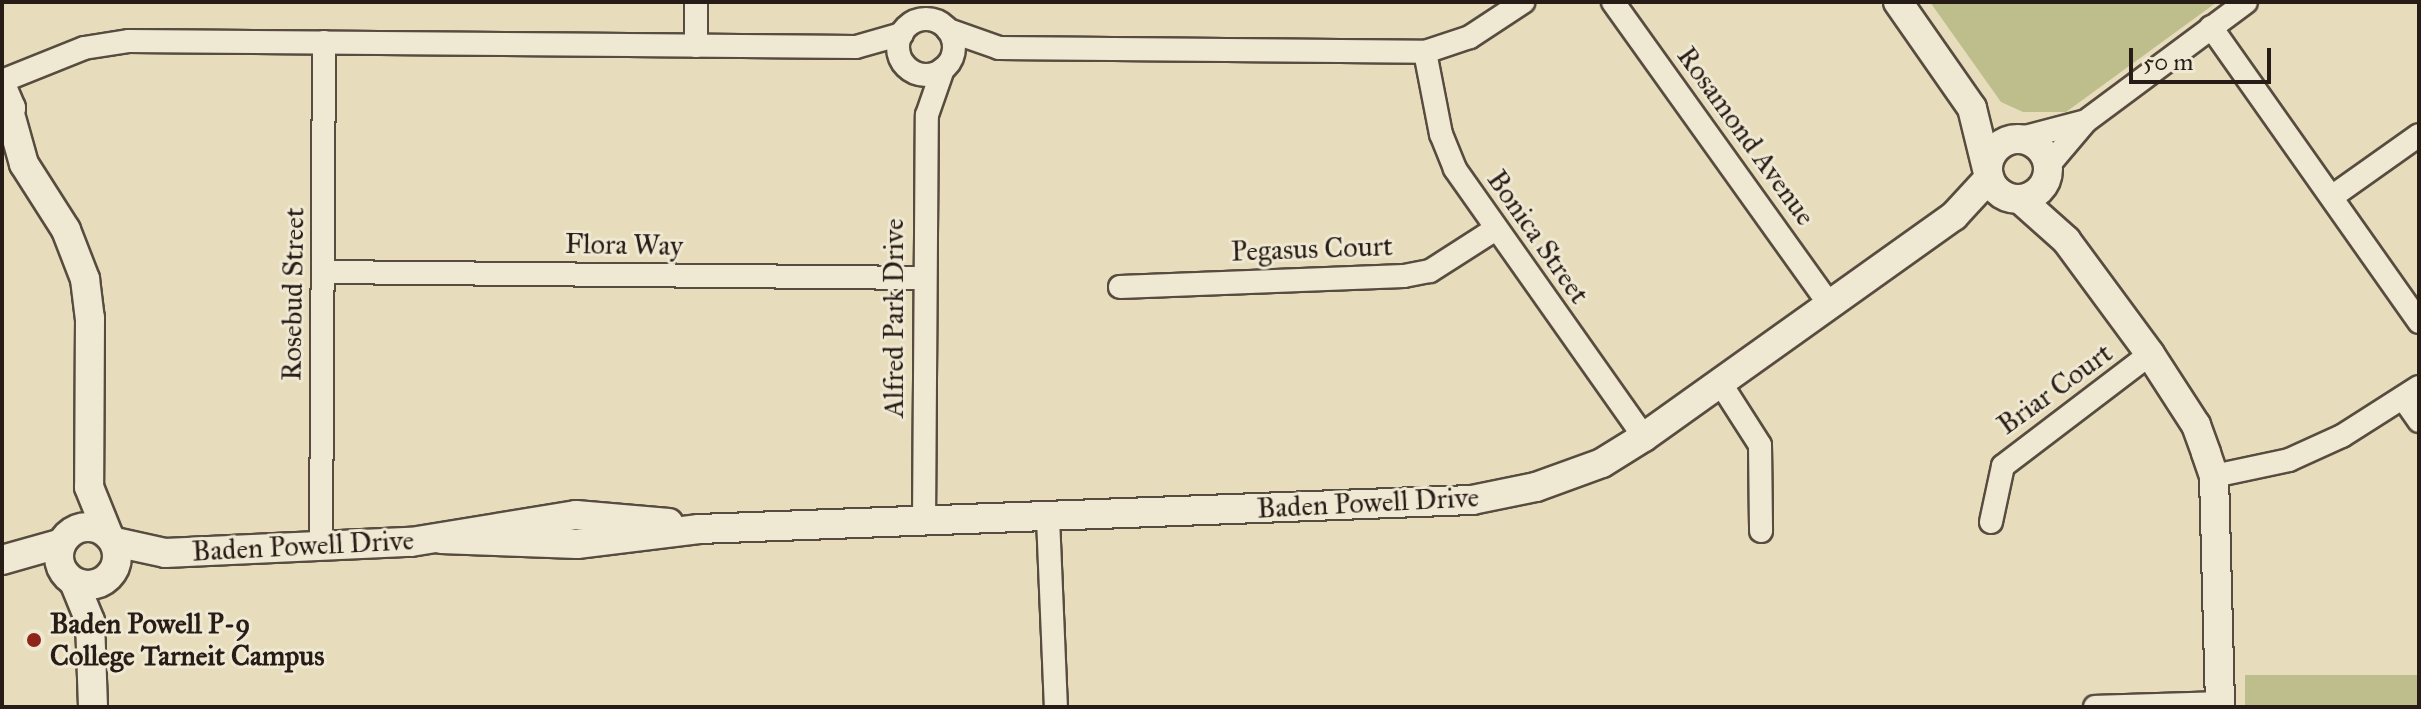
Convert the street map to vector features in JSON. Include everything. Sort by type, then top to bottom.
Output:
[{"type":"street","points":[[696,2],[696,46]]},
{"type":"street","points":[[935,2],[954,46],[946,66]]},
{"type":"street","points":[[2,81],[47,66],[84,48],[112,42],[856,47],[927,75],[999,48],[1425,52],[1470,37],[1523,2]]},
{"type":"street","name":"Rosamond Avenue","points":[[1613,2],[1830,305]]},
{"type":"street","points":[[1898,2],[1972,108],[2016,139],[2041,150],[2066,240]]},
{"type":"street","points":[[2018,199],[2041,188],[2048,170],[2086,121],[2246,2]]},
{"type":"street","points":[[856,47],[911,20],[929,19],[999,48]]},
{"type":"street","points":[[907,66],[899,49],[911,20]]},
{"type":"street","points":[[2211,27],[2419,322]]},
{"type":"street","name":"Rosebud Street","points":[[321,547],[324,42]]},
{"type":"street","name":"Bonica Street","points":[[1425,52],[1441,134],[1455,169],[1494,230],[1644,437]]},
{"type":"street","points":[[47,66],[6,109],[24,164],[66,230],[85,279],[90,318],[89,487],[110,557],[90,621],[93,707]]},
{"type":"street","name":"Alfred Park Drive","points":[[907,66],[927,115]]},
{"type":"street","name":"Alfred Park Drive","points":[[924,522],[927,115],[946,66]]},
{"type":"street","points":[[1972,108],[1988,174],[1996,190],[2018,199],[2066,240],[2150,354],[2196,425],[2214,476],[2220,705],[2095,707]]},
{"type":"street","points":[[1988,174],[1995,149],[2016,139],[2086,121]]},
{"type":"street","points":[[2333,196],[2419,135]]},
{"type":"street","points":[[2,147],[24,164]]},
{"type":"street","name":"Baden Powell Drive","points":[[110,557],[441,539],[577,544],[699,529],[1472,500],[1536,487],[1589,468],[1644,437],[1721,384],[1954,216],[1988,174]]},
{"type":"street","name":"Baden Powell Drive","points":[[1954,216],[2018,199]]},
{"type":"street","name":"Pegasus Court","points":[[1120,287],[1404,276],[1430,271],[1494,230]]},
{"type":"street","name":"Flora Way","points":[[323,272],[924,278]]},
{"type":"street","name":"Briar Court","points":[[1991,522],[2003,466],[2150,354]]},
{"type":"street","points":[[1721,384],[1760,445],[1761,531]]},
{"type":"street","points":[[2214,476],[2289,460],[2342,436],[2411,392],[2419,421]]},
{"type":"street","points":[[89,487],[69,536],[69,577],[90,621]]},
{"type":"street","points":[[576,515],[577,544]]},
{"type":"street","name":"Baden Powell Drive","points":[[441,539],[502,523],[576,515],[699,529]]},
{"type":"street","points":[[1048,518],[1056,707]]},
{"type":"street","points":[[9,560],[93,526],[110,557]]},
{"type":"street","points":[[9,560],[69,577],[110,557]]},
{"type":"green space","points":[[1930,2],[2217,2],[2066,112],[2023,112],[2001,102]]},
{"type":"green space","points":[[2245,675],[2419,675],[2419,707],[2245,707]]},
{"type":"place","name":"Baden Powell P-9 College Tarneit Campus","points":[[34,640]]}]
